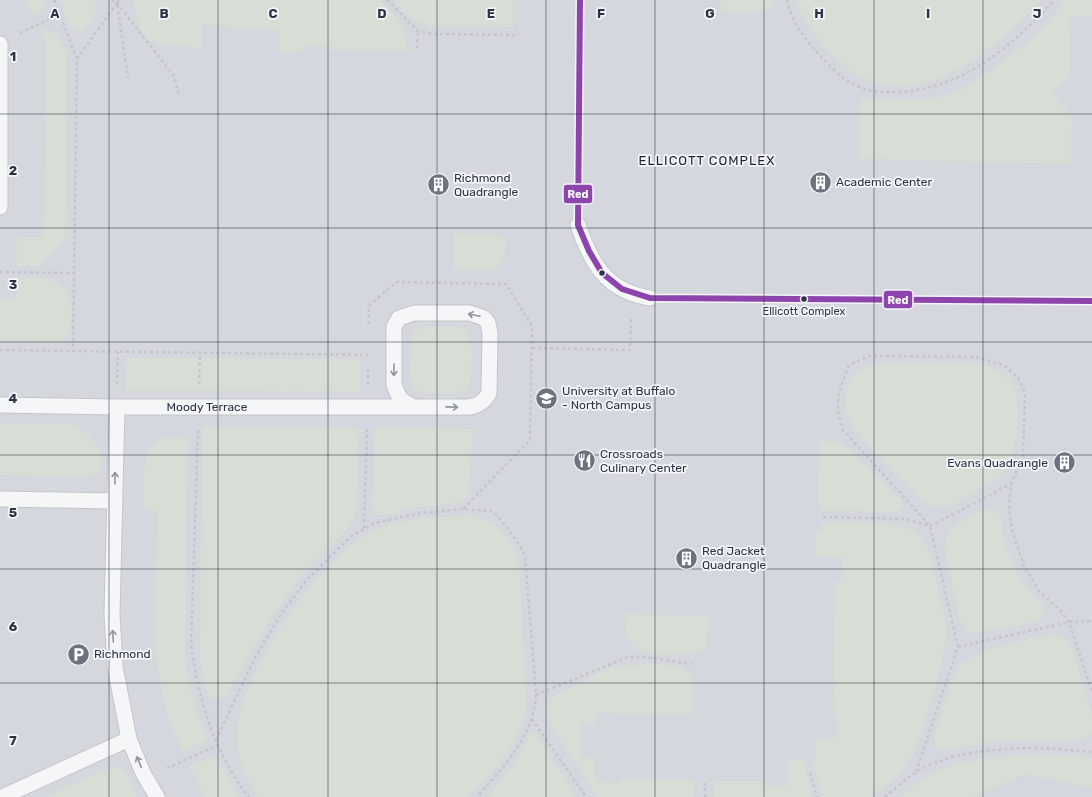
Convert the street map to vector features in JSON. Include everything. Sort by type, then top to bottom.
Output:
[{"type":"lane","points":[[0,44],[0,207]]},
{"type":"lane","points":[[578,225],[587,253],[601,273],[617,286],[639,296],[650,298]]},
{"type":"lane","points":[[414,313],[470,313],[484,318],[488,323],[490,333],[490,387],[486,399],[475,406],[468,407],[413,407],[400,399],[394,385],[394,327],[399,318],[414,313]]},
{"type":"lane","name":"Moody Terrace","points":[[0,405],[117,407],[413,407]]},
{"type":"lane","points":[[117,407],[112,615],[115,667],[129,738],[157,797]]},
{"type":"lane","points":[[0,499],[114,501]]},
{"type":"lane","points":[[2,797],[129,738]]},
{"type":"path","points":[[54,0],[77,59],[73,351]]},
{"type":"path","points":[[111,0],[117,3],[174,76],[179,96]]},
{"type":"path","points":[[77,59],[119,0]]},
{"type":"path","points":[[387,0],[418,31],[434,34],[519,35]]},
{"type":"path","points":[[787,0],[803,36],[829,65],[851,84],[868,91],[886,93],[920,91],[958,79],[998,52],[1031,26],[1054,0]]},
{"type":"path","points":[[117,3],[128,78]]},
{"type":"path","points":[[13,36],[60,14]]},
{"type":"path","points":[[417,48],[418,31]]},
{"type":"path","points":[[0,272],[74,273]]},
{"type":"path","points":[[463,509],[530,440],[532,326],[506,284]]},
{"type":"path","points":[[532,348],[630,350],[631,314]]},
{"type":"path","points":[[0,350],[368,355]]},
{"type":"path","points":[[117,407],[118,352]]},
{"type":"path","points":[[199,389],[200,353]]},
{"type":"path","points":[[916,772],[958,647],[930,526],[843,430],[838,416],[838,393],[849,364],[869,356],[975,357],[1004,365],[1018,378],[1025,393],[1023,457],[1011,484],[1009,506],[1012,530],[1024,566],[1039,591],[1059,609],[1069,622],[1092,690]]},
{"type":"path","points":[[199,423],[191,644],[196,679],[204,713],[237,782],[249,797]]},
{"type":"path","points":[[823,517],[906,519],[930,526],[1011,484]]},
{"type":"path","points":[[216,740],[255,658],[281,614],[306,581],[350,537],[374,523],[421,513],[463,509],[491,511],[499,517],[521,547],[525,556],[536,695],[535,709],[523,740],[477,797]]},
{"type":"path","points":[[958,647],[1069,622],[1092,621]]},
{"type":"path","points":[[536,695],[628,657],[644,657],[692,664]]},
{"type":"path","points":[[532,719],[586,797]]},
{"type":"path","points":[[186,760],[218,745]]},
{"type":"path","points":[[885,797],[916,772],[952,757],[999,749],[1055,748],[1092,752]]},
{"type":"path","points":[[810,773],[817,797]]},
{"type":"path","points":[[705,783],[705,797]]},
{"type":"shaded area","name":"University at Buffalo - North Campus","points":[[0,0],[1092,0],[1092,797],[0,797]]},
{"type":"shaded area","points":[[26,0],[46,0],[46,3],[43,10],[34,16]]},
{"type":"shaded area","points":[[62,0],[95,0],[95,14],[88,27],[80,32],[72,29],[65,17]]},
{"type":"shaded area","points":[[134,0],[380,0],[400,22],[407,42],[407,51],[330,50],[330,46],[303,46],[303,52],[279,52],[279,30],[229,29],[229,26],[202,25],[202,49],[161,44],[152,41],[144,34],[136,17]]},
{"type":"shaded area","points":[[394,0],[513,0],[513,27],[430,26],[409,16]]},
{"type":"shaded area","points":[[721,0],[775,0],[766,10],[743,13],[721,12]]},
{"type":"shaded area","points":[[796,0],[1041,0],[1011,31],[972,61],[951,73],[929,82],[908,86],[887,86],[865,79],[846,67],[828,51],[807,24]]},
{"type":"shaded area","points":[[1064,0],[1092,0],[1092,16],[1071,17],[1070,76],[1052,94],[1072,115],[1071,164],[859,159],[860,99],[922,100],[939,97],[960,90],[997,66],[1029,41],[1049,23]]},
{"type":"shaded area","points":[[43,29],[53,32],[60,38],[67,56],[65,239],[38,266],[17,266],[17,237],[44,237],[46,42],[41,30]]},
{"type":"shaded area","points":[[454,233],[498,234],[498,238],[506,238],[505,251],[502,261],[498,267],[492,270],[484,271],[453,270]]},
{"type":"shaded area","points":[[38,277],[50,280],[59,285],[66,292],[70,300],[72,309],[71,319],[69,330],[64,341],[57,344],[0,342],[0,299],[16,299],[17,278]]},
{"type":"shaded area","points":[[423,327],[458,327],[468,334],[472,349],[471,379],[468,386],[463,391],[458,393],[422,393],[412,386],[410,379],[411,337],[416,330]]},
{"type":"shaded area","points":[[127,358],[360,359],[360,392],[126,391]]},
{"type":"shaded area","points":[[889,363],[974,363],[986,365],[1007,377],[1014,387],[1016,394],[1018,416],[1013,454],[1006,471],[979,490],[949,506],[935,507],[923,502],[892,471],[858,433],[850,421],[845,408],[846,390],[856,373],[870,365]]},
{"type":"shaded area","points":[[0,424],[70,424],[78,427],[86,433],[98,449],[101,458],[101,466],[97,472],[89,477],[0,475]]},
{"type":"shaded area","points":[[202,426],[359,428],[357,504],[353,520],[339,539],[315,560],[292,588],[266,627],[226,696],[215,700],[208,698],[200,661]]},
{"type":"shaded area","points":[[375,427],[473,429],[469,489],[466,497],[458,503],[413,508],[387,515],[376,515],[372,504]]},
{"type":"shaded area","points":[[163,438],[188,438],[185,659],[194,704],[208,740],[182,752],[168,718],[157,667],[155,642],[157,511],[144,510],[144,469],[146,459],[155,443]]},
{"type":"shaded area","points":[[819,441],[840,441],[900,499],[902,506],[899,510],[893,512],[822,511],[822,505],[818,505]]},
{"type":"shaded area","points":[[987,508],[996,510],[1000,516],[1005,542],[1016,572],[1023,584],[1042,605],[1044,613],[1041,619],[1024,625],[973,634],[968,632],[960,621],[945,551],[945,543],[949,531],[971,515]]},
{"type":"shaded area","points":[[469,516],[478,517],[487,521],[502,531],[513,547],[519,564],[527,707],[519,732],[505,756],[487,778],[468,797],[258,797],[245,773],[237,748],[237,730],[242,705],[268,648],[286,619],[307,591],[328,566],[350,546],[371,532],[394,523],[419,519]]},
{"type":"shaded area","points":[[822,522],[886,523],[910,530],[919,536],[926,546],[931,558],[944,615],[946,634],[942,663],[931,703],[911,757],[905,767],[893,779],[871,797],[822,797],[812,760],[816,760],[816,739],[836,739],[837,715],[833,714],[835,581],[841,581],[842,557],[815,556],[815,532],[822,532]]},
{"type":"shaded area","points":[[625,614],[709,616],[706,647],[699,651],[680,655],[656,655],[638,650],[632,645],[628,638],[625,626]]},
{"type":"shaded area","points":[[1053,635],[1064,638],[1072,648],[1092,714],[1092,735],[1075,740],[1007,740],[947,750],[938,749],[935,744],[935,735],[948,691],[954,674],[964,662],[975,656],[1002,646]]},
{"type":"shaded area","points":[[647,663],[679,668],[689,675],[692,680],[693,688],[692,715],[596,713],[595,724],[581,724],[581,756],[595,757],[595,782],[621,783],[621,779],[695,780],[694,797],[597,797],[550,724],[546,710],[549,700],[555,695],[610,668]]},
{"type":"shaded area","points":[[531,732],[535,732],[577,797],[487,797],[511,768]]},
{"type":"shaded area","points":[[1025,755],[1077,756],[1092,759],[1092,788],[1026,774],[973,797],[899,797],[932,774],[954,765],[990,758]]},
{"type":"shaded area","points":[[215,756],[240,797],[205,797],[189,766]]},
{"type":"shaded area","points":[[788,759],[804,760],[812,797],[714,797],[714,781],[763,781],[763,786],[788,786]]},
{"type":"shaded area","points":[[112,766],[117,767],[125,773],[131,782],[137,797],[45,797]]},
{"type":"transit line","name":"Red","points":[[580,0],[578,225],[589,251],[602,273],[622,289],[650,298],[1092,301]]},
{"type":"place","name":"Academic Center","points":[[821,182]]},
{"type":"place","name":"Richmond Quadrangle","points":[[439,185]]},
{"type":"place","name":"Ellicott Complex","points":[[804,299]]},
{"type":"place","name":"University at Buffalo - North Campus","points":[[546,398]]},
{"type":"place","name":"Crossroads Culinary Center","points":[[585,461]]},
{"type":"place","name":"Evans Quadrangle","points":[[1064,463]]},
{"type":"place","name":"Red Jacket Quadrangle","points":[[687,558]]},
{"type":"place","name":"Richmond","points":[[78,654]]},
{"type":"district","name":"ELLICOTT COMPLEX","points":[[707,160]]}]
